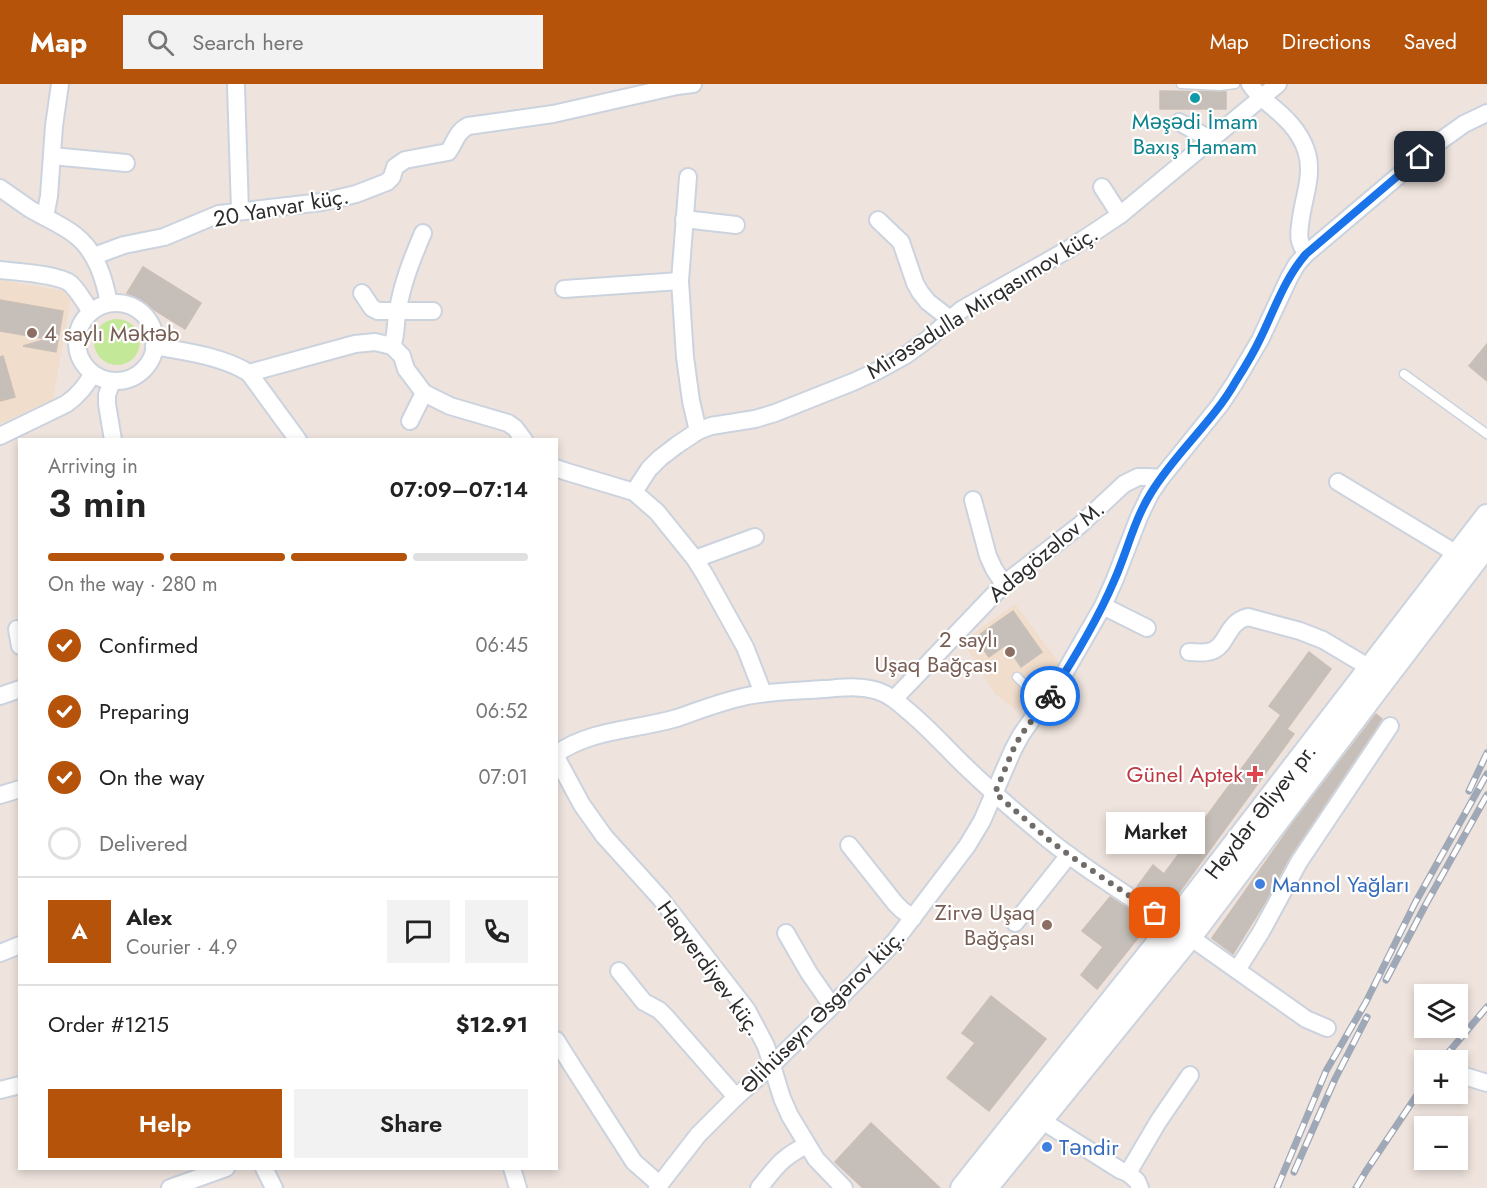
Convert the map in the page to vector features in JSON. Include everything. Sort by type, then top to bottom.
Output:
[{"type":"main road","name":"Heydər Əliyev pr.","points":[[986,1188],[1041,1120],[1181,931],[1370,668],[1487,516]]},
{"type":"main road","name":"Heydər Əliyev pr.","points":[[962,1188],[1181,931],[1384,680],[1487,545]]},
{"type":"street","points":[[45,217],[60,84]]},
{"type":"street","name":"20 Yanvar küç.","points":[[93,256],[124,245],[164,237],[219,214],[322,202],[379,187],[392,177],[395,167],[405,160],[448,152],[462,129],[468,126],[553,114],[693,84]]},
{"type":"street","points":[[1250,84],[1289,121],[1306,149],[1309,177],[1299,230],[1300,242],[1306,254]]},
{"type":"street","name":"Mirəsədulla Mirqasımov küç.","points":[[634,492],[649,469],[660,458],[698,431],[711,426],[755,419],[775,413],[853,382],[906,355],[969,305],[1069,249],[1120,215],[1278,84]]},
{"type":"street","points":[[236,86],[240,211]]},
{"type":"street","name":"Əlihüseyn Əsgərov küç.","points":[[658,1186],[698,1135],[896,941],[967,846],[982,821],[1021,735],[1078,651],[1103,606],[1138,517],[1150,494],[1234,384],[1260,340],[1288,278],[1297,264],[1436,144],[1464,124],[1487,113]]},
{"type":"street","points":[[1179,122],[1210,139]]},
{"type":"street","points":[[52,156],[126,163]]},
{"type":"street","points":[[688,177],[680,281],[687,368],[698,431]]},
{"type":"street","points":[[1102,187],[1120,215]]},
{"type":"street","points":[[0,188],[75,234],[81,240],[93,256],[105,280],[109,303]]},
{"type":"street","points":[[684,219],[735,225]]},
{"type":"street","points":[[878,220],[901,242],[920,292],[928,302],[950,319]]},
{"type":"street","points":[[392,346],[407,270],[423,233]]},
{"type":"street","points":[[0,270],[49,276],[66,281],[91,312]]},
{"type":"street","points":[[564,289],[680,281]]},
{"type":"street","points":[[362,294],[372,308],[384,312],[433,311]]},
{"type":"street","points":[[109,303],[129,305],[138,310],[146,317],[154,336],[152,356],[147,365],[132,378],[122,381],[102,379],[93,374],[80,358],[77,348],[79,328],[84,319],[99,306],[109,303]]},
{"type":"street","points":[[249,373],[355,344],[375,342],[392,346],[402,356],[406,369],[424,393],[450,406],[508,423],[523,438]]},
{"type":"street","points":[[154,346],[221,360],[249,373],[297,438]]},
{"type":"street","points":[[0,436],[48,414],[75,398],[93,374]]},
{"type":"street","points":[[112,381],[107,395],[107,404],[114,438]]},
{"type":"street","points":[[411,421],[424,393]]},
{"type":"street","points":[[558,469],[634,492],[657,512],[695,559],[745,647],[763,693]]},
{"type":"street","name":"Adəgözəlov M.","points":[[894,699],[1004,584],[1080,525],[1124,484],[1138,477],[1161,478]]},
{"type":"street","points":[[1338,482],[1457,554]]},
{"type":"street","points":[[974,500],[988,556],[1004,584]]},
{"type":"street","points":[[695,559],[755,537]]},
{"type":"street","points":[[1103,606],[1147,628]]},
{"type":"street","points":[[1189,652],[1210,652],[1217,649],[1233,625],[1240,619],[1248,617],[1300,631],[1323,640],[1370,668]]},
{"type":"street","points":[[17,629],[18,635]]},
{"type":"street","points":[[558,754],[566,747],[582,740],[663,722],[720,703],[763,693],[840,688],[865,688],[878,691],[894,699],[917,719],[995,793],[1049,840],[1306,1019],[1327,1028]]},
{"type":"street","points":[[0,696],[18,690]]},
{"type":"street","points":[[1237,970],[1299,862],[1390,726]]},
{"type":"street","name":"Haqverdiyev küç.","points":[[558,760],[582,805],[604,837],[661,899],[747,1010],[766,1046],[790,1116],[816,1159],[844,1188]]},
{"type":"street","points":[[0,795],[18,790]]},
{"type":"street","points":[[849,845],[895,903],[913,918]]},
{"type":"street","points":[[1016,923],[1069,855]]},
{"type":"street","points":[[786,933],[809,974],[832,1006]]},
{"type":"street","points":[[0,953],[18,946]]},
{"type":"street","points":[[619,971],[644,1002],[659,1010],[666,1017],[736,1096]]},
{"type":"street","points":[[558,1043],[634,1162],[658,1186]]},
{"type":"street","points":[[1128,1173],[1158,1122],[1190,1075]]},
{"type":"street","points":[[1468,1077],[1487,1083]]},
{"type":"street","points":[[0,1090],[18,1086]]},
{"type":"street","points":[[1041,1120],[1128,1173],[1137,1181],[1140,1188]]},
{"type":"street","points":[[759,1188],[782,1160],[807,1145]]},
{"type":"street","points":[[170,1188],[220,1170]]},
{"type":"street","points":[[265,1170],[274,1188]]},
{"type":"street","points":[[514,1170],[518,1188]]},
{"type":"lane","points":[[1181,84],[1220,86],[1235,84]]},
{"type":"lane","points":[[1404,374],[1487,434]]},
{"type":"lane","points":[[1017,677],[1044,704]]},
{"type":"shaded area","name":"4 saylı Məktəb","points":[[0,280],[72,292],[53,399],[0,424]]},
{"type":"shaded area","name":"2 saylı Uşaq Bağçası","points":[[1015,604],[1059,663],[1016,710],[994,693],[963,641]]},
{"type":"green space","points":[[117,319],[126,320],[133,326],[139,333],[139,351],[133,358],[126,364],[117,365],[108,364],[101,358],[95,351],[94,342],[95,333],[101,326],[108,320]]},
{"type":"building","points":[[1160,91],[1226,92],[1226,109],[1160,109]]},
{"type":"building","points":[[143,267],[201,303],[185,329],[127,293]]},
{"type":"building","points":[[0,300],[63,311],[56,352],[23,346],[47,339],[0,331]]},
{"type":"building","points":[[1487,344],[1487,381],[1469,366]]},
{"type":"building","points":[[3,356],[15,397],[0,401],[0,357]]},
{"type":"building","points":[[1013,611],[1042,652],[1021,667],[1006,645],[989,657],[975,638]]},
{"type":"building","points":[[1309,652],[1331,669],[1287,729],[1294,734],[1167,909],[1136,888],[1153,865],[1164,874],[1281,715],[1269,706]]},
{"type":"building","points":[[1376,714],[1382,719],[1290,856],[1269,896],[1233,954],[1212,938],[1293,823]]},
{"type":"building","points":[[1110,897],[1150,923],[1097,989],[1081,975],[1103,947],[1082,931]]},
{"type":"building","points":[[991,996],[1046,1039],[989,1111],[947,1078],[975,1043],[962,1033]]},
{"type":"building","points":[[871,1123],[940,1188],[863,1188],[835,1162]]},
{"type":"railway","points":[[1469,791],[1487,753]]},
{"type":"railway","points":[[1277,1188],[1326,1071],[1366,1002],[1415,903],[1487,774]]},
{"type":"railway","points":[[1386,980],[1487,795]]},
{"type":"railway","points":[[1450,1050],[1487,1007]]},
{"type":"railway","points":[[1294,1172],[1335,1079],[1367,1017]]},
{"type":"railway","points":[[1356,1188],[1414,1099]]},
{"type":"way so far","points":[[1050,696],[1021,735],[1002,772],[995,793],[1069,855],[1155,913]]},
{"type":"place","name":"Məşədi İmam Baxış Hamam","points":[[1195,98]]},
{"type":"place","name":"4 saylı Məktəb","points":[[32,333]]},
{"type":"place","name":"2 saylı Uşaq Bağçası","points":[[1010,652]]},
{"type":"place","name":"Günel Aptek","points":[[1255,774]]},
{"type":"place","name":"Mannol Yağları","points":[[1260,884]]},
{"type":"place","name":"Market","points":[[1155,913]]},
{"type":"place","name":"Zirvə Uşaq Bağçası","points":[[1047,925]]},
{"type":"place","name":"Təndir","points":[[1047,1147]]},
{"type":"route","points":[[1050,696],[1103,606],[1138,517],[1150,494],[1234,384],[1260,340],[1281,292],[1297,264],[1420,157]]}]
